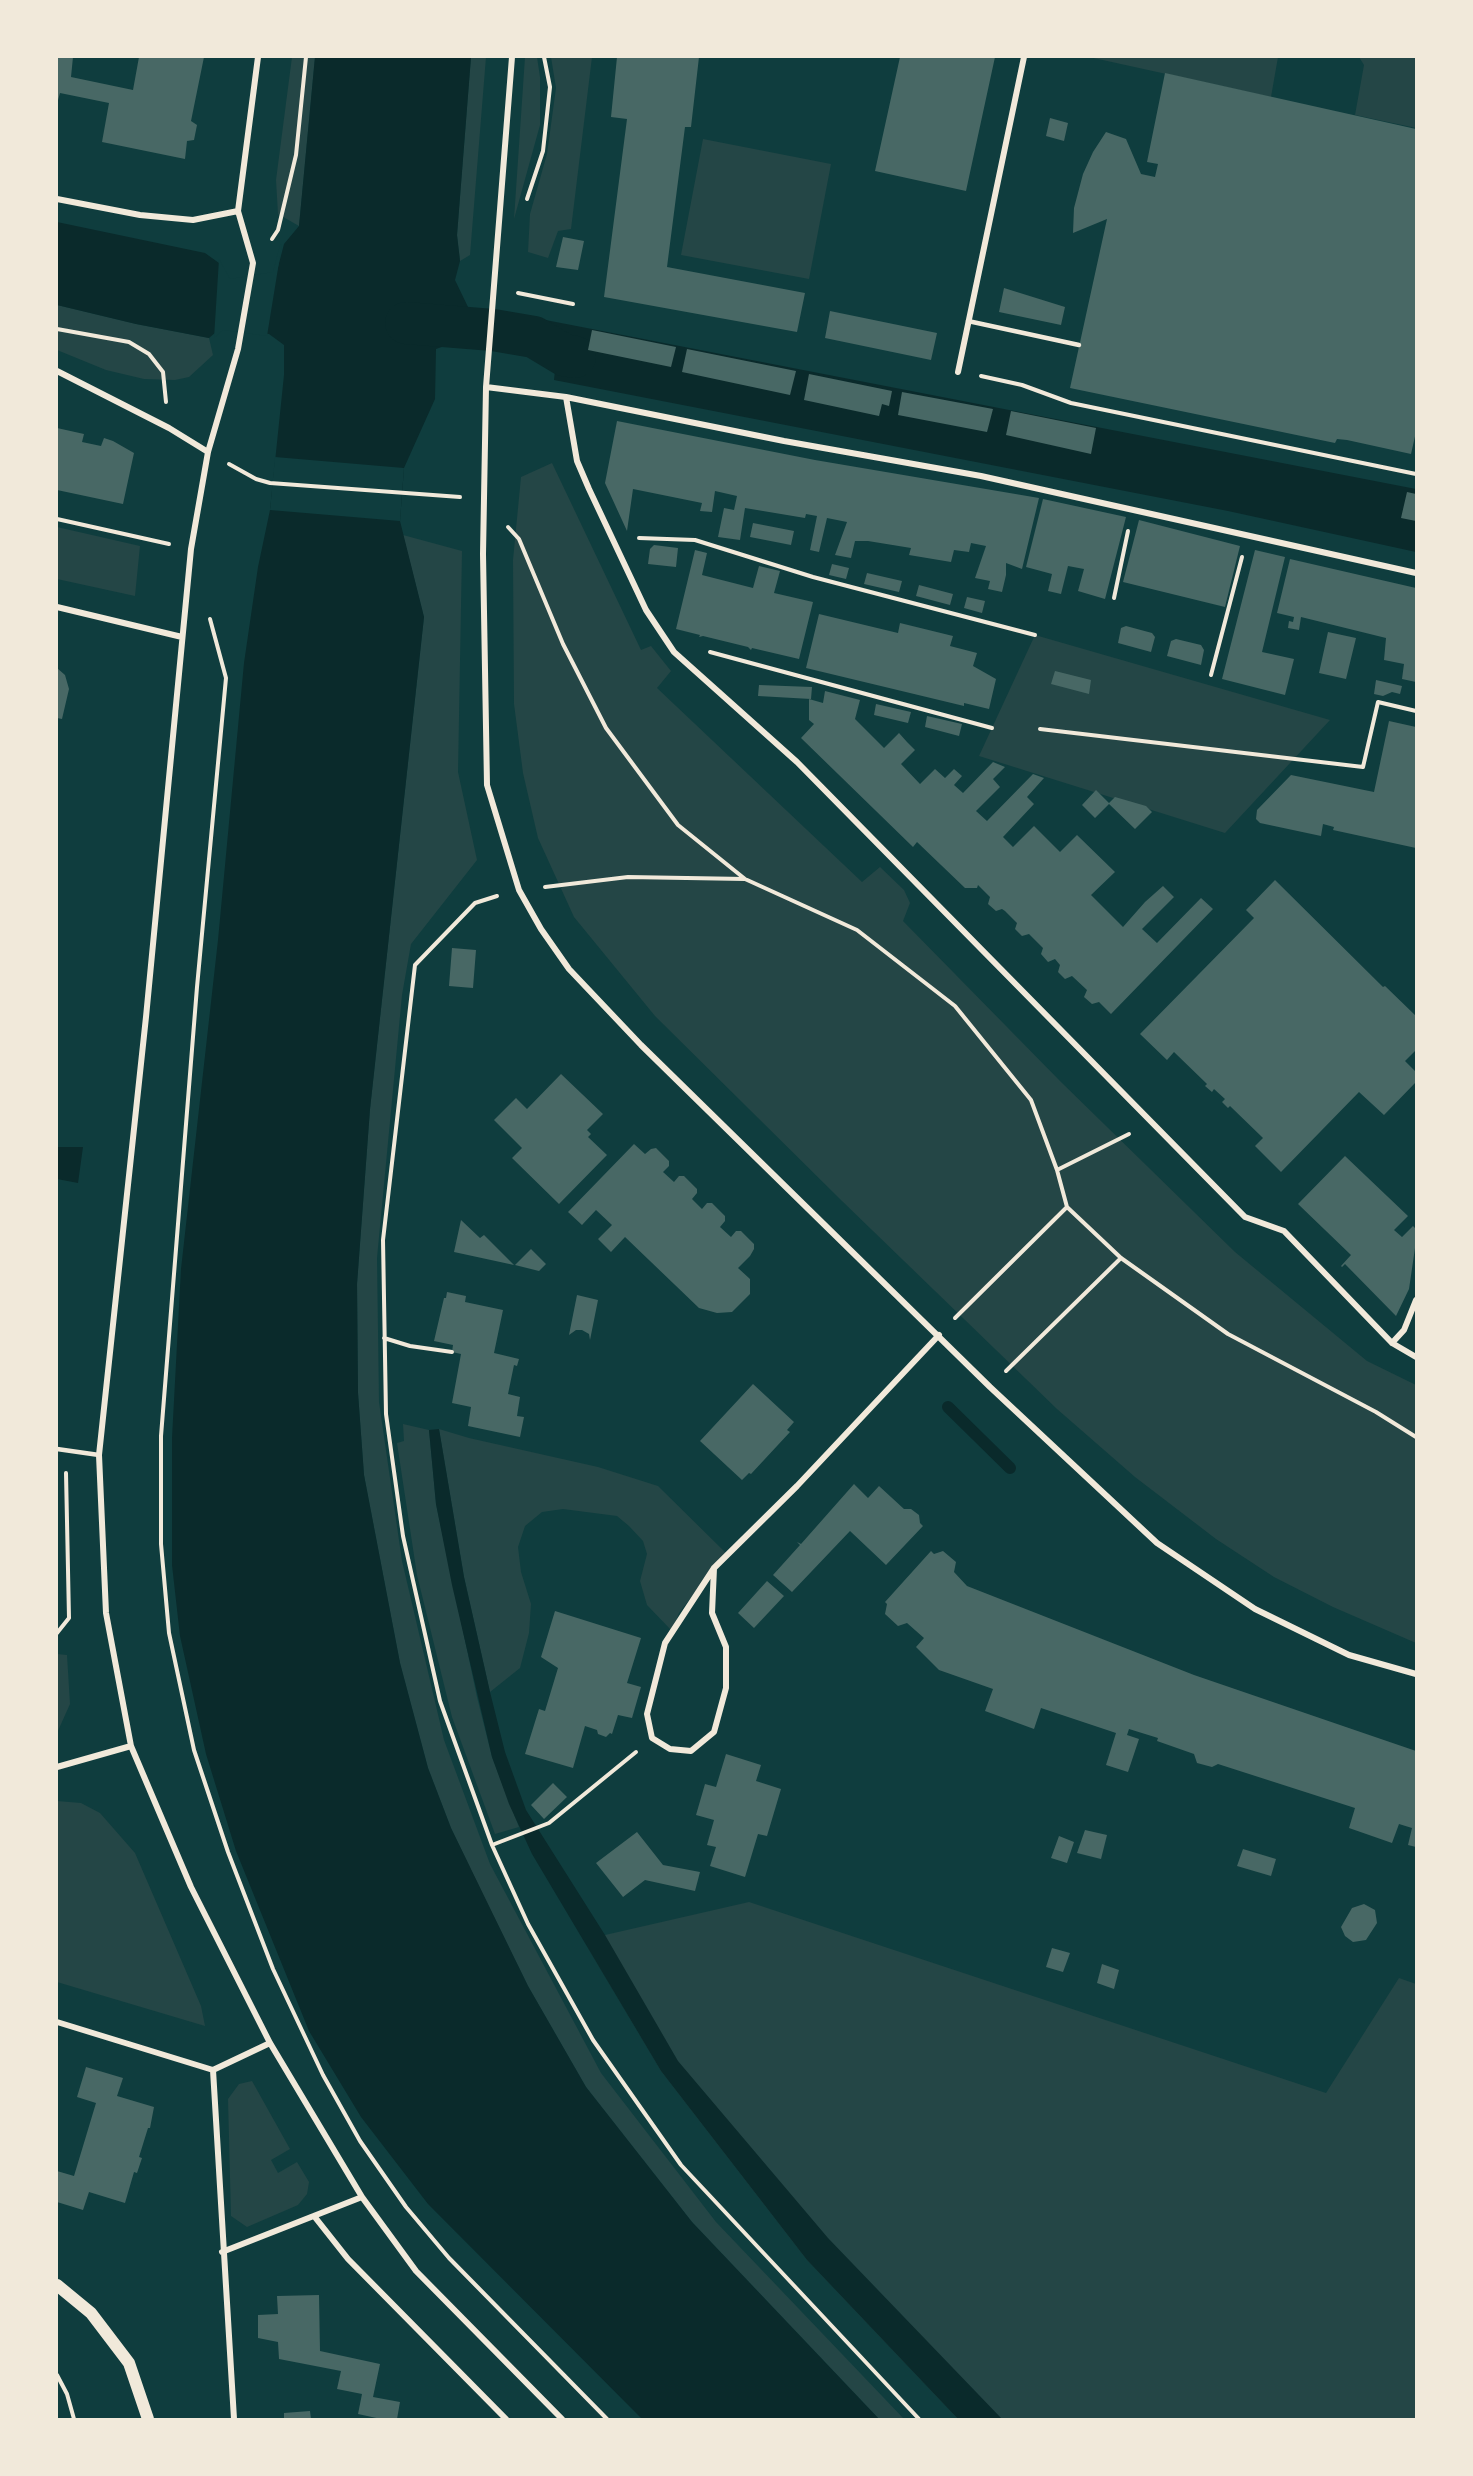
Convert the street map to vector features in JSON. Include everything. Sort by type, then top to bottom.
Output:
[{"type":"main road","points":[[57,2285],[91,2313],[129,2363],[148,2419]]},
{"type":"street","points":[[258,57],[238,211],[253,263],[238,349],[208,452],[191,549],[145,1029],[99,1455],[106,1613],[131,1746],[191,1887],[270,2043],[362,2197],[416,2271],[562,2419]]},
{"type":"street","points":[[512,57],[490,310],[483,498],[486,785],[519,890],[569,969],[640,1045],[990,1387],[1157,1543],[1255,1609],[1349,1655],[1416,1674]]},
{"type":"street","points":[[958,372],[1024,57]]},
{"type":"street","points":[[57,199],[140,215],[193,220],[238,211]]},
{"type":"street","points":[[57,371],[169,428],[208,452]]},
{"type":"street","points":[[486,387],[566,397],[784,441],[981,476],[1416,573]]},
{"type":"street","points":[[566,397],[577,460],[613,544],[646,610],[674,652],[797,762],[1245,1217],[1284,1231],[1392,1343],[1416,1357]]},
{"type":"street","points":[[57,607],[182,637]]},
{"type":"street","points":[[1392,1343],[1404,1330],[1416,1300]]},
{"type":"street","points":[[714,1568],[712,1613],[726,1647],[726,1688],[714,1732],[692,1750],[670,1749],[652,1738],[647,1714],[665,1643],[714,1568],[797,1486],[939,1335]]},
{"type":"street","points":[[57,1767],[131,1746]]},
{"type":"street","points":[[57,2022],[213,2070],[270,2043]]},
{"type":"street","points":[[213,2070],[222,2252],[234,2419]]},
{"type":"street","points":[[222,2252],[362,2197]]},
{"type":"street","points":[[314,2216],[348,2259],[506,2419]]},
{"type":"lane","points":[[968,321],[1079,345]]},
{"type":"lane","points":[[57,1449],[99,1455]]},
{"type":"path","points":[[253,263],[278,230],[296,156],[306,57]]},
{"type":"path","points":[[525,204],[543,150],[550,87],[544,57]]},
{"type":"path","points":[[492,288],[573,304]]},
{"type":"path","points":[[57,329],[129,342],[149,354],[164,372],[169,428]]},
{"type":"path","points":[[958,372],[1022,385],[1071,403],[1416,474]]},
{"type":"path","points":[[208,452],[256,479],[270,483],[483,498],[519,539],[563,644],[606,728],[678,825],[745,879],[856,930],[955,1006],[1031,1100],[1058,1170],[1067,1207],[1121,1258],[1228,1334],[1376,1412],[1416,1437]]},
{"type":"path","points":[[1114,598],[1133,510]]},
{"type":"path","points":[[57,519],[191,549]]},
{"type":"path","points":[[1211,675],[1248,535]]},
{"type":"path","points":[[613,544],[644,537],[695,540],[813,577],[1035,635]]},
{"type":"path","points":[[208,614],[226,678],[196,987],[161,1448],[160,1544],[169,1633],[194,1750],[228,1852],[273,1969],[324,2075],[360,2141],[406,2207],[449,2258],[607,2419]]},
{"type":"path","points":[[666,640],[992,728]]},
{"type":"path","points":[[1040,729],[1363,767],[1378,702],[1416,711]]},
{"type":"path","points":[[745,879],[628,877],[519,890],[476,903],[415,965],[383,1240],[386,1414],[403,1536],[440,1701],[492,1845],[528,1924],[593,2040],[681,2165],[919,2419]]},
{"type":"path","points":[[1058,1170],[1151,1124]]},
{"type":"path","points":[[939,1335],[1067,1207]]},
{"type":"path","points":[[990,1387],[1121,1258]]},
{"type":"path","points":[[384,1338],[410,1346],[452,1352]]},
{"type":"path","points":[[57,1633],[69,1618],[66,1451]]},
{"type":"path","points":[[492,1845],[549,1822],[652,1738]]},
{"type":"path","points":[[57,2375],[67,2394],[74,2419]]},
{"type":"shaded area","points":[[292,57],[315,57],[299,226],[278,214],[276,180]]},
{"type":"shaded area","points":[[315,57],[471,57],[457,235],[460,261],[455,280],[468,307],[462,340],[436,349],[435,399],[404,468],[400,521],[424,617],[370,1109],[357,1284],[358,1393],[364,1475],[400,1663],[428,1768],[451,1828],[528,1986],[586,2087],[692,2222],[879,2419],[642,2419],[428,2204],[361,2117],[309,2031],[236,1851],[206,1754],[180,1636],[172,1565],[172,1438],[181,1269],[218,940],[244,663],[258,567],[270,510],[284,375],[284,345],[269,334],[222,327],[209,338],[136,324],[57,305],[57,222],[205,253],[219,263],[228,282],[276,275],[284,244],[299,226]]},
{"type":"shaded area","points":[[471,57],[486,57],[470,255],[460,261],[457,235]]},
{"type":"shaded area","points":[[525,57],[537,57],[540,77],[540,125],[514,219]]},
{"type":"shaded area","points":[[551,57],[592,57],[571,229],[558,231],[548,258],[528,252],[530,214],[547,154],[556,88]]},
{"type":"shaded area","points":[[1089,57],[1278,57],[1271,97]]},
{"type":"shaded area","points":[[1359,57],[1416,57],[1416,128],[1355,115],[1364,65]]},
{"type":"shaded area","points":[[703,139],[831,164],[809,279],[681,255]]},
{"type":"shaded area","points":[[57,305],[136,324],[209,338],[213,355],[189,377],[175,380],[144,379],[106,370],[57,350]]},
{"type":"shaded area","points":[[525,316],[1416,489],[1416,552],[1228,511],[554,380],[556,360],[520,349]]},
{"type":"shaded area","points":[[552,463],[641,650],[651,646],[671,671],[657,688],[862,882],[880,867],[904,890],[910,903],[903,921],[1060,1081],[1235,1252],[1367,1361],[1416,1385],[1416,1643],[1333,1607],[1274,1577],[1216,1539],[1135,1477],[1057,1409],[655,1016],[574,917],[538,838],[523,773],[514,704],[513,560],[521,477]]},
{"type":"shaded area","points":[[57,527],[140,546],[135,596],[57,579]]},
{"type":"shaded area","points":[[403,535],[462,551],[458,772],[477,860],[411,944],[402,995],[377,1258],[379,1402],[402,1561],[444,1740],[490,1864],[601,2073],[716,2222],[904,2419],[879,2419],[692,2222],[586,2087],[528,1986],[451,1828],[428,1768],[400,1663],[364,1475],[358,1393],[357,1284],[370,1109],[424,617]]},
{"type":"shaded area","points":[[1035,635],[1330,720],[1225,833],[979,756]]},
{"type":"shaded area","points":[[57,1147],[83,1147],[78,1183],[57,1179]]},
{"type":"shaded area","points":[[403,1424],[429,1430],[436,1504],[477,1697],[492,1757],[519,1827],[495,1834],[452,1717],[417,1575],[397,1443],[404,1441]]},
{"type":"shaded area","points":[[439,1429],[598,1467],[658,1486],[728,1555],[679,1613],[672,1631],[647,1605],[640,1581],[647,1554],[643,1541],[629,1526],[617,1516],[563,1509],[542,1512],[525,1526],[518,1547],[521,1572],[531,1604],[529,1633],[520,1668],[490,1692],[464,1577]]},
{"type":"shaded area","points":[[439,1429],[464,1577],[490,1692],[505,1752],[526,1810],[605,1935],[678,2061],[828,2238],[1002,2419],[958,2419],[807,2260],[661,2071],[532,1854],[509,1804],[492,1757],[452,1585],[436,1504],[429,1430]]},
{"type":"shaded area","points":[[57,1654],[67,1655],[70,1704],[57,1733]]},
{"type":"shaded area","points":[[57,1801],[81,1803],[100,1813],[135,1853],[201,2006],[205,2026],[57,1982]]},
{"type":"shaded area","points":[[749,1902],[1326,2093],[1399,1978],[1416,1984],[1416,2419],[958,2419],[807,2260],[661,2071],[587,1946],[605,1935]]},
{"type":"shaded area","points":[[252,2081],[290,2149],[271,2160],[278,2173],[297,2162],[309,2182],[307,2194],[298,2205],[247,2227],[231,2216],[228,2099],[239,2084]]},
{"type":"pier","points":[[282,244],[267,336],[223,330],[214,338],[219,259],[230,279],[273,272]]},
{"type":"pier","points":[[275,457],[404,468],[400,521],[270,510]]},
{"type":"building","points":[[57,57],[73,57],[71,77],[133,90],[139,57],[204,57],[191,121],[197,125],[194,140],[187,141],[185,159],[102,142],[109,103],[60,93],[57,104]]},
{"type":"building","points":[[617,57],[699,57],[691,127],[685,127],[667,267],[805,293],[797,332],[604,297],[627,119],[611,117]]},
{"type":"building","points":[[900,57],[995,57],[966,191],[875,171]]},
{"type":"building","points":[[1165,73],[1416,129],[1416,432],[1411,454],[1347,440],[1337,439],[1335,443],[1070,388],[1107,219],[1073,233],[1074,208],[1083,174],[1106,132],[1126,139],[1141,174],[1155,177],[1158,164],[1147,162]]},
{"type":"building","points":[[1050,118],[1068,123],[1064,141],[1046,136]]},
{"type":"building","points":[[563,237],[584,241],[578,270],[556,267]]},
{"type":"building","points":[[1004,288],[1065,307],[1061,325],[999,312]]},
{"type":"building","points":[[830,311],[937,333],[931,360],[825,338]]},
{"type":"building","points":[[592,330],[676,347],[671,367],[588,350]]},
{"type":"building","points":[[687,349],[796,371],[790,395],[682,372]]},
{"type":"building","points":[[809,374],[892,391],[889,406],[882,404],[879,416],[804,400]]},
{"type":"building","points":[[902,392],[993,409],[987,432],[898,415]]},
{"type":"building","points":[[1011,411],[1096,428],[1091,454],[1006,435]]},
{"type":"building","points":[[617,421],[815,460],[1039,498],[1022,569],[1006,563],[1002,592],[988,589],[990,581],[975,578],[986,546],[971,543],[969,552],[954,550],[951,562],[909,555],[911,548],[868,541],[855,541],[851,558],[835,555],[847,522],[827,518],[819,552],[810,550],[817,516],[806,514],[805,518],[745,508],[740,540],[718,537],[724,508],[734,510],[737,496],[715,491],[712,512],[700,511],[702,503],[633,489],[627,531],[605,483]]},
{"type":"building","points":[[57,428],[84,434],[82,442],[101,446],[104,438],[134,453],[123,504],[57,490]]},
{"type":"building","points":[[1407,492],[1416,494],[1416,521],[1401,518]]},
{"type":"building","points":[[1043,499],[1126,517],[1105,599],[1078,591],[1084,569],[1068,566],[1061,594],[1048,591],[1052,574],[1026,567]]},
{"type":"building","points":[[1139,520],[1240,546],[1225,607],[1123,582]]},
{"type":"building","points":[[753,523],[794,531],[791,545],[750,537]]},
{"type":"building","points":[[654,545],[678,548],[676,567],[648,564],[650,549]]},
{"type":"building","points":[[695,550],[707,553],[702,575],[753,588],[759,566],[780,571],[774,593],[813,602],[799,659],[752,648],[751,650],[748,647],[699,637],[700,635],[676,629]]},
{"type":"building","points":[[1255,550],[1285,557],[1262,652],[1294,659],[1285,695],[1222,679]]},
{"type":"building","points":[[1290,559],[1416,588],[1416,682],[1402,679],[1404,664],[1384,660],[1386,638],[1301,617],[1299,630],[1288,628],[1289,621],[1293,622],[1294,617],[1277,613]]},
{"type":"building","points":[[832,564],[849,568],[846,579],[829,575]]},
{"type":"building","points":[[867,573],[902,581],[899,592],[864,584]]},
{"type":"building","points":[[919,585],[953,594],[950,605],[916,596]]},
{"type":"building","points":[[967,597],[985,601],[982,613],[964,608]]},
{"type":"building","points":[[819,614],[898,633],[900,623],[953,636],[950,646],[977,653],[973,666],[996,679],[989,709],[964,703],[964,706],[806,668]]},
{"type":"building","points":[[1126,626],[1152,633],[1155,637],[1151,652],[1118,643],[1121,628]]},
{"type":"building","points":[[1328,632],[1356,638],[1346,679],[1319,673]]},
{"type":"building","points":[[1176,639],[1201,645],[1204,650],[1201,665],[1167,656],[1171,641]]},
{"type":"building","points":[[57,668],[65,675],[69,689],[62,719],[57,718]]},
{"type":"building","points":[[1055,671],[1091,680],[1089,694],[1051,684]]},
{"type":"building","points":[[1376,680],[1402,686],[1400,694],[1392,692],[1383,696],[1374,694]]},
{"type":"building","points":[[759,685],[812,687],[811,699],[758,696]]},
{"type":"building","points":[[825,691],[860,700],[855,719],[884,748],[899,733],[915,750],[901,764],[920,784],[935,769],[945,778],[954,769],[962,776],[954,785],[963,793],[993,762],[1005,767],[993,779],[1000,787],[976,811],[987,821],[1033,774],[1044,778],[1027,797],[1034,804],[1003,837],[1013,847],[1034,826],[1060,852],[1077,835],[1115,872],[1091,895],[1123,927],[1163,886],[1174,897],[1142,929],[1157,943],[1201,898],[1213,909],[1111,1014],[1099,1002],[1092,1004],[1084,997],[1087,990],[1072,976],[1065,979],[1058,972],[1060,965],[1055,959],[1048,962],[1041,954],[1043,948],[1029,934],[1022,936],[1015,929],[1017,923],[1005,911],[1002,909],[996,911],[988,904],[990,897],[978,885],[977,888],[965,888],[917,842],[913,847],[801,738],[814,724],[809,720],[809,699],[823,703]]},
{"type":"building","points":[[876,704],[911,712],[908,723],[874,715]]},
{"type":"building","points":[[927,716],[962,724],[959,736],[925,727]]},
{"type":"building","points":[[1389,721],[1416,727],[1416,848],[1333,830],[1334,827],[1323,824],[1321,836],[1260,823],[1256,819],[1257,810],[1291,775],[1374,792]]},
{"type":"building","points":[[1096,790],[1109,803],[1115,797],[1146,806],[1152,812],[1135,829],[1109,804],[1095,818],[1082,805]]},
{"type":"building","points":[[1275,880],[1383,987],[1385,986],[1416,1016],[1416,1050],[1405,1061],[1416,1072],[1416,1082],[1384,1115],[1359,1092],[1281,1172],[1255,1146],[1263,1138],[1230,1106],[1228,1108],[1222,1102],[1225,1099],[1214,1089],[1212,1092],[1205,1086],[1207,1084],[1174,1052],[1167,1060],[1140,1034],[1254,918],[1246,910]]},
{"type":"building","points":[[452,948],[476,950],[473,988],[449,986]]},
{"type":"building","points":[[561,1074],[603,1114],[587,1130],[591,1134],[588,1137],[607,1155],[559,1204],[512,1158],[522,1148],[494,1120],[516,1098],[527,1109]]},
{"type":"building","points":[[634,1144],[645,1154],[656,1148],[669,1161],[669,1166],[663,1172],[674,1182],[679,1176],[684,1176],[697,1189],[692,1199],[702,1209],[707,1203],[712,1203],[725,1216],[725,1221],[720,1227],[731,1237],[736,1231],[741,1231],[754,1244],[750,1256],[738,1268],[750,1279],[750,1294],[732,1312],[717,1313],[699,1308],[625,1237],[611,1252],[598,1239],[612,1225],[596,1210],[582,1225],[568,1212]]},
{"type":"building","points":[[1345,1156],[1408,1216],[1394,1230],[1402,1237],[1413,1226],[1416,1229],[1409,1289],[1396,1316],[1345,1264],[1341,1266],[1351,1255],[1298,1204]]},
{"type":"building","points":[[461,1220],[480,1238],[484,1235],[514,1265],[454,1252]]},
{"type":"building","points":[[531,1249],[546,1264],[539,1271],[515,1265]]},
{"type":"building","points":[[447,1292],[466,1296],[465,1302],[503,1310],[494,1353],[519,1359],[517,1366],[514,1365],[508,1394],[520,1397],[517,1416],[524,1417],[520,1437],[468,1426],[471,1407],[452,1403],[461,1354],[452,1352],[453,1345],[434,1341]]},
{"type":"building","points":[[577,1295],[598,1300],[590,1340],[589,1334],[582,1330],[576,1330],[569,1335]]},
{"type":"building","points":[[753,1384],[794,1422],[787,1430],[790,1432],[751,1474],[749,1473],[742,1480],[700,1441]]},
{"type":"building","points":[[854,1484],[868,1498],[879,1486],[904,1509],[911,1509],[919,1515],[923,1526],[886,1565],[850,1531],[792,1592],[773,1575],[800,1545],[797,1542],[801,1544]]},
{"type":"building","points":[[931,1551],[934,1554],[943,1551],[956,1562],[954,1572],[967,1586],[1194,1675],[1416,1751],[1416,1847],[1408,1845],[1412,1828],[1399,1824],[1392,1843],[1349,1828],[1355,1808],[1218,1764],[1212,1767],[1197,1763],[1194,1754],[1157,1741],[1158,1738],[1129,1729],[1127,1735],[1139,1739],[1128,1772],[1106,1765],[1116,1733],[1041,1708],[1034,1729],[985,1711],[993,1689],[939,1670],[916,1647],[924,1638],[907,1623],[898,1626],[885,1614],[887,1604],[885,1602]]},
{"type":"building","points":[[767,1581],[784,1596],[754,1628],[738,1613]]},
{"type":"building","points":[[555,1611],[641,1638],[627,1683],[641,1687],[632,1718],[618,1715],[612,1734],[606,1737],[598,1734],[597,1730],[585,1726],[573,1768],[525,1754],[539,1709],[545,1711],[558,1668],[541,1657]]},
{"type":"building","points":[[726,1754],[761,1765],[756,1781],[781,1789],[767,1836],[758,1834],[745,1877],[710,1866],[716,1847],[707,1845],[714,1820],[696,1815],[705,1784],[716,1787]]},
{"type":"building","points":[[553,1783],[567,1797],[544,1819],[531,1805]]},
{"type":"building","points":[[1085,1830],[1107,1835],[1101,1859],[1077,1853]]},
{"type":"building","points":[[637,1832],[663,1865],[700,1872],[695,1891],[645,1880],[623,1897],[596,1863]]},
{"type":"building","points":[[1059,1836],[1074,1842],[1067,1863],[1051,1858]]},
{"type":"building","points":[[1243,1849],[1276,1859],[1271,1876],[1237,1866]]},
{"type":"building","points":[[1364,1904],[1375,1910],[1377,1923],[1366,1940],[1353,1942],[1345,1936],[1341,1927],[1352,1908]]},
{"type":"building","points":[[1052,1948],[1070,1953],[1063,1972],[1046,1967]]},
{"type":"building","points":[[1102,1964],[1119,1970],[1114,1989],[1097,1983]]},
{"type":"building","points":[[86,2067],[123,2078],[117,2096],[154,2107],[150,2128],[148,2128],[139,2157],[142,2158],[137,2173],[134,2172],[125,2203],[89,2192],[83,2210],[57,2202],[57,2171],[74,2176],[96,2103],[77,2097]]},
{"type":"building","points":[[319,2295],[320,2351],[380,2364],[373,2397],[400,2402],[397,2419],[381,2419],[358,2414],[362,2394],[337,2389],[341,2371],[279,2359],[278,2342],[258,2338],[258,2315],[278,2314],[277,2296]]},
{"type":"building","points":[[310,2411],[311,2419],[284,2419],[284,2413]]},
{"type":"waterway","points":[[406,323],[493,330],[534,337],[564,355],[575,357]]},
{"type":"waterway","points":[[948,1407],[1010,1468]]}]
